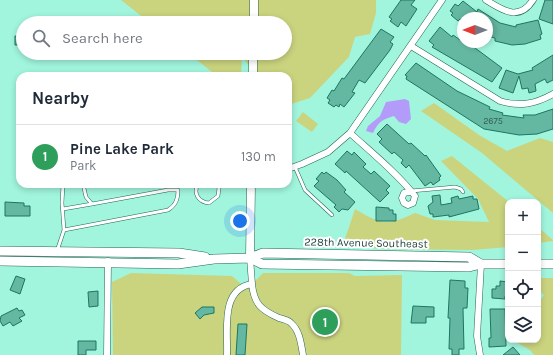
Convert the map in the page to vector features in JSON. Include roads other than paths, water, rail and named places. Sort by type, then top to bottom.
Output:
[{"type":"main road","name":"228th Avenue Southeast","points":[[0,251],[179,253],[214,259]]},
{"type":"main road","points":[[16,261],[48,256],[56,252]]},
{"type":"main road","name":"228th Avenue Southeast","points":[[0,261],[108,261],[178,264],[214,259],[250,258],[263,253],[469,257],[482,264]]},
{"type":"main road","points":[[402,266],[404,256]]},
{"type":"main road","name":"228th Avenue Southeast","points":[[250,258],[262,264],[469,267],[482,264],[505,264]]},
{"type":"main road","points":[[541,264],[553,264]]},
{"type":"street","points":[[254,0],[254,16]]},
{"type":"street","points":[[292,168],[328,152],[350,133],[442,0]]},
{"type":"street","points":[[486,0],[505,12],[517,12],[524,10],[533,0]]},
{"type":"street","points":[[410,46],[500,100],[508,103],[529,104],[553,94]]},
{"type":"street","points":[[253,72],[254,60]]},
{"type":"street","points":[[350,133],[403,181],[409,192]]},
{"type":"street","points":[[251,188],[250,258],[253,297],[258,305],[267,313],[290,322],[296,330],[303,355]]},
{"type":"street","points":[[108,261],[108,355]]},
{"type":"street","points":[[480,355],[477,336],[482,264]]},
{"type":"street","points":[[227,355],[229,301],[240,287],[252,284]]},
{"type":"lane","points":[[295,167],[305,190],[332,215]]},
{"type":"lane","points":[[409,192],[455,187],[461,189],[463,192]]},
{"type":"lane","points":[[56,252],[64,230],[63,188]]},
{"type":"lane","points":[[84,188],[86,197],[92,204]]},
{"type":"lane","points":[[196,188],[196,196],[201,201],[209,203],[218,196],[219,188]]},
{"type":"lane","points":[[63,209],[168,190],[178,190],[176,202],[168,210],[64,230]]},
{"type":"place","name":"Pine Lake Park","points":[[325,322]]}]
